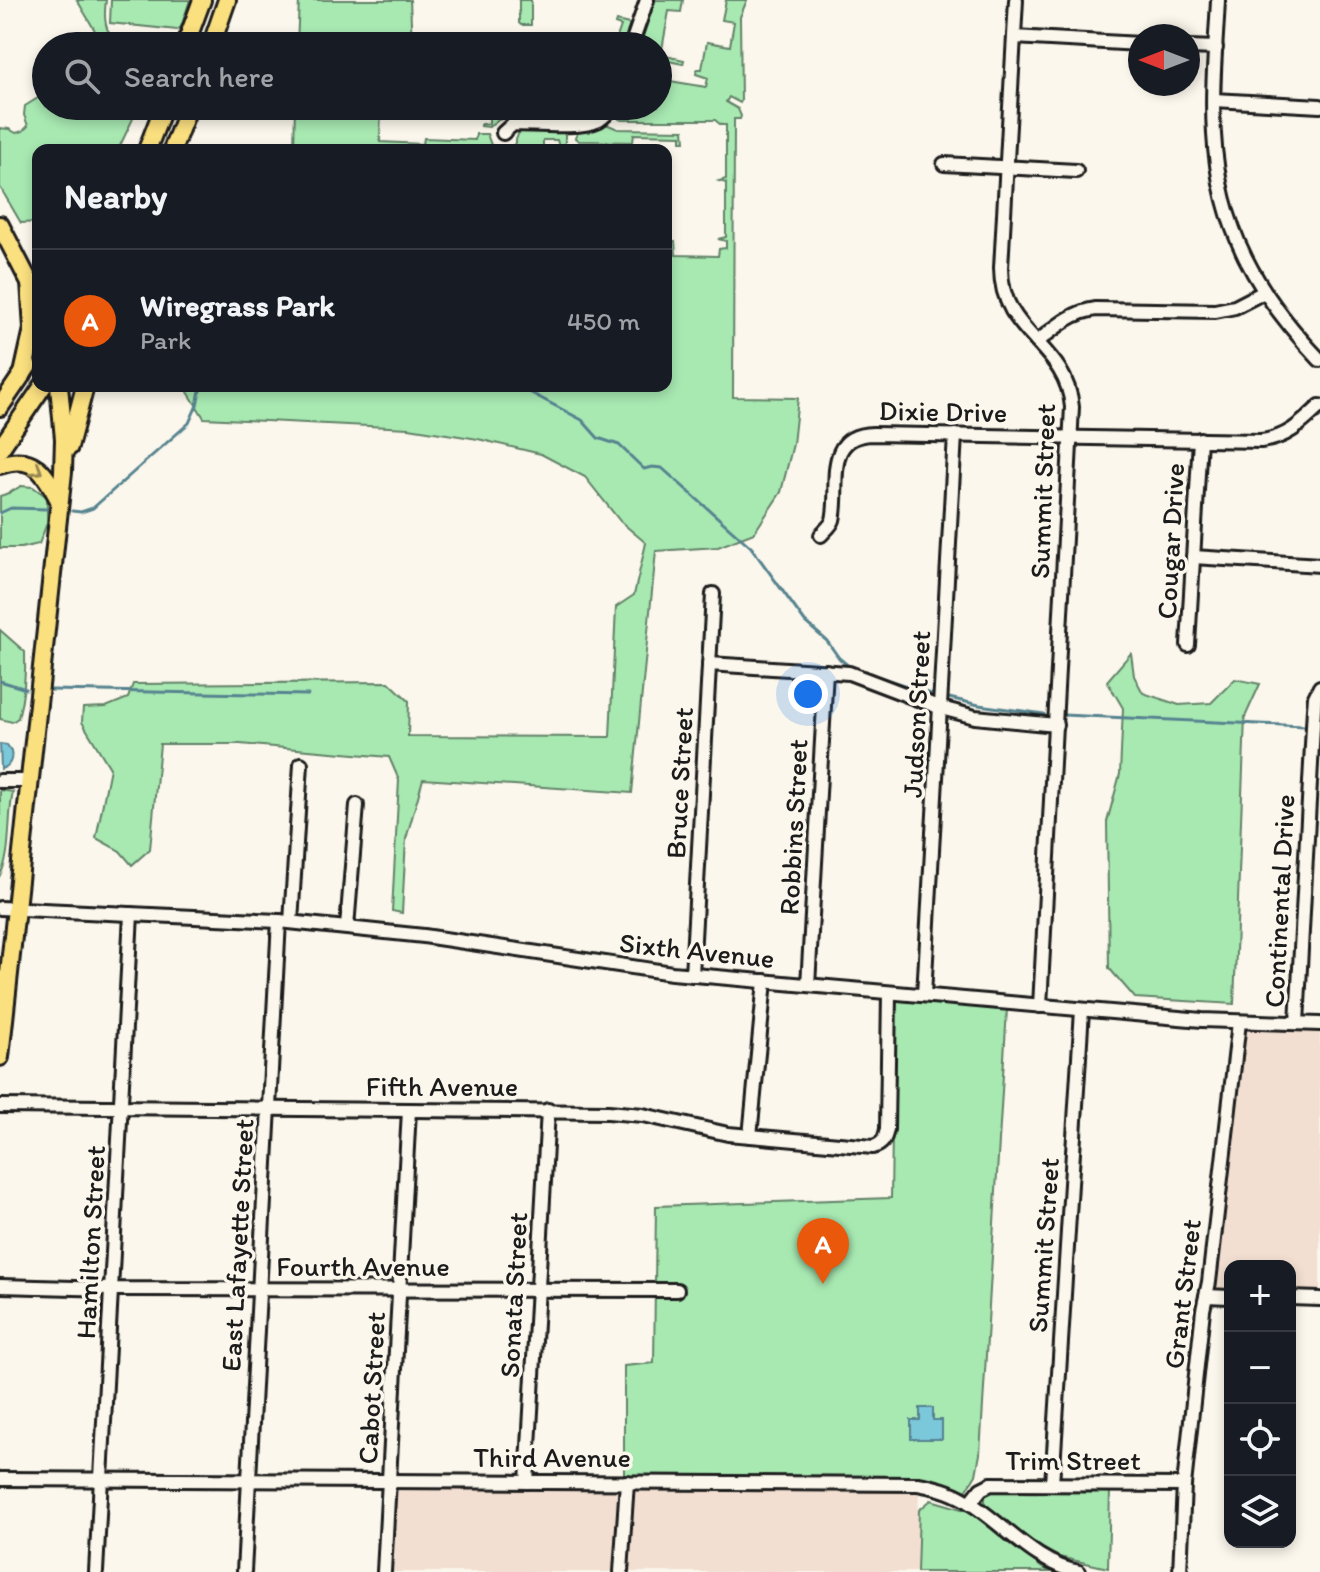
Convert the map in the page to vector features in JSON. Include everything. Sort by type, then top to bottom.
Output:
[{"type":"main road","points":[[190,32],[202,0]]},
{"type":"main road","points":[[216,32],[227,0]]},
{"type":"main road","points":[[149,144],[159,120]]},
{"type":"main road","points":[[174,144],[184,120]]},
{"type":"main road","points":[[0,225],[32,286]]},
{"type":"main road","points":[[11,244],[32,259]]},
{"type":"main road","points":[[30,281],[32,313]]},
{"type":"main road","points":[[23,374],[32,334]]},
{"type":"main road","points":[[0,407],[32,360]]},
{"type":"main road","points":[[0,449],[39,392]]},
{"type":"main road","points":[[0,1057],[8,908],[29,781],[63,472],[64,439],[60,392]]},
{"type":"main road","points":[[63,472],[83,392]]},
{"type":"main road","points":[[0,465],[20,461],[38,468],[47,476],[60,501]]},
{"type":"street","points":[[636,32],[647,0]]},
{"type":"street","name":"Summit Street","points":[[1016,0],[1002,288],[1013,315],[1057,364],[1066,380],[1072,407],[1040,1006]]},
{"type":"street","points":[[1218,0],[1215,148],[1223,195],[1239,246],[1264,292],[1288,326],[1320,360]]},
{"type":"street","points":[[1014,37],[1128,43]]},
{"type":"street","points":[[1200,47],[1216,48]]},
{"type":"street","points":[[1214,100],[1320,106]]},
{"type":"street","points":[[503,133],[513,124],[570,124],[596,120]]},
{"type":"street","points":[[944,164],[1076,171]]},
{"type":"street","points":[[1037,342],[1063,321],[1085,311],[1215,311],[1235,307],[1264,292]]},
{"type":"street","name":"Dixie Drive","points":[[821,535],[833,523],[836,465],[840,453],[851,440],[867,434],[1261,441],[1274,439],[1297,428],[1320,406]]},
{"type":"street","name":"Judson Street","points":[[924,995],[955,435]]},
{"type":"street","name":"Cougar Drive","points":[[1188,645],[1200,439]]},
{"type":"street","points":[[1193,557],[1320,565]]},
{"type":"street","name":"Bruce Street","points":[[692,975],[713,594]]},
{"type":"street","points":[[709,664],[849,673],[941,708],[995,720],[1056,725]]},
{"type":"street","name":"Robbins Street","points":[[808,985],[826,671]]},
{"type":"street","name":"Continental Drive","points":[[1297,1023],[1314,814],[1314,703],[1320,687]]},
{"type":"street","name":"East Lafayette Street","points":[[244,1572],[268,1109],[301,764]]},
{"type":"street","points":[[0,781],[29,781]]},
{"type":"street","points":[[347,927],[357,805]]},
{"type":"street","name":"Sixth Avenue","points":[[8,908],[285,921],[424,936],[692,975],[1082,1010],[1239,1022],[1320,1024]]},
{"type":"street","name":"Hamilton Street","points":[[96,1572],[131,914]]},
{"type":"street","points":[[750,1136],[765,981]]},
{"type":"street","name":"Fifth Avenue","points":[[0,1106],[608,1112],[643,1115],[728,1134],[873,1147],[881,1145],[887,1129],[889,993]]},
{"type":"street","name":"Summit Street","points":[[1052,1484],[1082,1010]]},
{"type":"street","name":"Grant Street","points":[[1180,1572],[1184,1485],[1239,1022]]},
{"type":"street","name":"Cabot Street","points":[[384,1572],[409,1110]]},
{"type":"street","name":"Sonata Street","points":[[527,1482],[548,1110]]},
{"type":"street","name":"Fourth Avenue","points":[[0,1286],[677,1290]]},
{"type":"street","points":[[1206,1296],[1224,1297]]},
{"type":"street","points":[[1296,1298],[1320,1299]]},
{"type":"street","name":"Third Avenue","points":[[0,1479],[913,1483],[931,1486],[970,1503],[1036,1553],[1061,1567],[1079,1572]]},
{"type":"street","points":[[621,1572],[627,1482]]},
{"type":"street","name":"Trim Street","points":[[970,1503],[981,1489],[991,1484],[1184,1485]]},
{"type":"shaded area","points":[[1250,1029],[1320,1031],[1320,1293],[1296,1292],[1296,1260],[1224,1260],[1224,1291],[1219,1291],[1215,1284],[1243,1035]]},
{"type":"shaded area","points":[[398,1486],[668,1490],[919,1489],[917,1572],[393,1572],[394,1492]]},
{"type":"green space","points":[[77,0],[106,0],[109,32],[96,32]]},
{"type":"green space","points":[[111,0],[190,0],[181,27],[177,30],[110,23]]},
{"type":"green space","points":[[299,0],[410,0],[411,32],[298,32]]},
{"type":"green space","points":[[519,0],[531,0],[531,25],[519,23]]},
{"type":"green space","points":[[652,0],[683,0],[681,12],[669,11],[665,32],[642,32]]},
{"type":"green space","points":[[726,0],[747,0],[740,17],[741,101],[729,97],[726,102],[738,109],[741,116],[734,119],[733,397],[798,398],[793,444],[781,492],[754,533],[718,547],[656,551],[632,793],[423,779],[406,839],[402,913],[392,911],[399,780],[389,757],[240,744],[160,744],[150,849],[132,865],[120,851],[96,838],[110,768],[82,722],[83,708],[106,707],[128,698],[133,684],[389,682],[409,701],[408,736],[610,737],[616,607],[634,595],[646,543],[620,521],[585,477],[541,454],[478,439],[409,428],[204,418],[188,392],[672,392],[672,241],[675,241],[676,255],[718,256],[719,249],[726,248],[726,241],[718,239],[726,237],[726,183],[719,181],[726,179],[726,125],[715,120],[672,120],[672,81],[706,87],[708,78],[696,74],[697,69],[702,69],[707,42],[730,46],[734,22],[722,20]]},
{"type":"green space","points":[[616,21],[629,24],[629,32],[619,32],[621,26],[615,24]]},
{"type":"green space","points":[[672,57],[684,60],[683,64],[672,62]]},
{"type":"green space","points":[[32,102],[32,120],[132,120],[121,144],[32,144],[32,222],[21,223],[0,187],[0,128],[16,133],[23,131],[28,126],[25,106]]},
{"type":"green space","points":[[295,120],[381,120],[380,142],[423,144],[294,144]]},
{"type":"green space","points":[[489,120],[500,120],[489,127],[481,126],[489,124]]},
{"type":"green space","points":[[606,124],[618,129],[684,130],[685,141],[681,141],[681,135],[634,134],[633,142],[579,141],[575,138],[579,130]]},
{"type":"green space","points":[[523,130],[561,130],[565,135],[564,144],[558,144],[557,140],[543,140],[543,144],[514,144]]},
{"type":"green space","points":[[476,134],[487,134],[491,144],[423,144],[424,138],[475,140]]},
{"type":"green space","points":[[21,486],[33,487],[47,497],[47,523],[39,544],[0,548],[0,496]]},
{"type":"green space","points":[[0,630],[25,652],[22,702],[18,718],[12,722],[0,719]]},
{"type":"green space","points":[[1131,653],[1134,676],[1143,693],[1179,705],[1211,703],[1235,679],[1260,684],[1245,717],[1234,1004],[1135,998],[1109,968],[1107,822],[1120,774],[1123,708],[1107,681]]},
{"type":"green space","points":[[0,790],[13,792],[8,846],[0,875]]},
{"type":"green space","points":[[899,999],[1007,1009],[980,1454],[976,1475],[965,1493],[915,1478],[624,1476],[624,1366],[654,1363],[656,1206],[891,1198],[894,1003]]},
{"type":"green space","points":[[991,1490],[1110,1491],[1108,1568],[1059,1557],[1033,1543],[985,1505],[985,1495]]},
{"type":"green space","points":[[931,1500],[975,1513],[1042,1568],[1052,1572],[917,1572],[919,1510]]},
{"type":"water","points":[[0,744],[7,745],[12,756],[8,765],[1,769]]},
{"type":"water","points":[[920,1408],[933,1408],[933,1420],[942,1420],[942,1439],[911,1439],[911,1420],[920,1420]]},
{"type":"waterway","points":[[72,511],[93,508],[189,423],[200,392]]},
{"type":"waterway","points":[[529,392],[582,420],[598,438],[619,445],[644,469],[662,468],[751,547],[805,622],[851,668]]},
{"type":"waterway","points":[[0,513],[11,508],[47,509]]},
{"type":"waterway","points":[[858,670],[931,694]]},
{"type":"waterway","points":[[0,681],[26,689]]},
{"type":"waterway","points":[[51,690],[308,695]]},
{"type":"waterway","points":[[949,698],[1044,714]]},
{"type":"waterway","points":[[1063,715],[1304,726]]},
{"type":"place","name":"Wiregrass Park","points":[[823,1284]]}]
